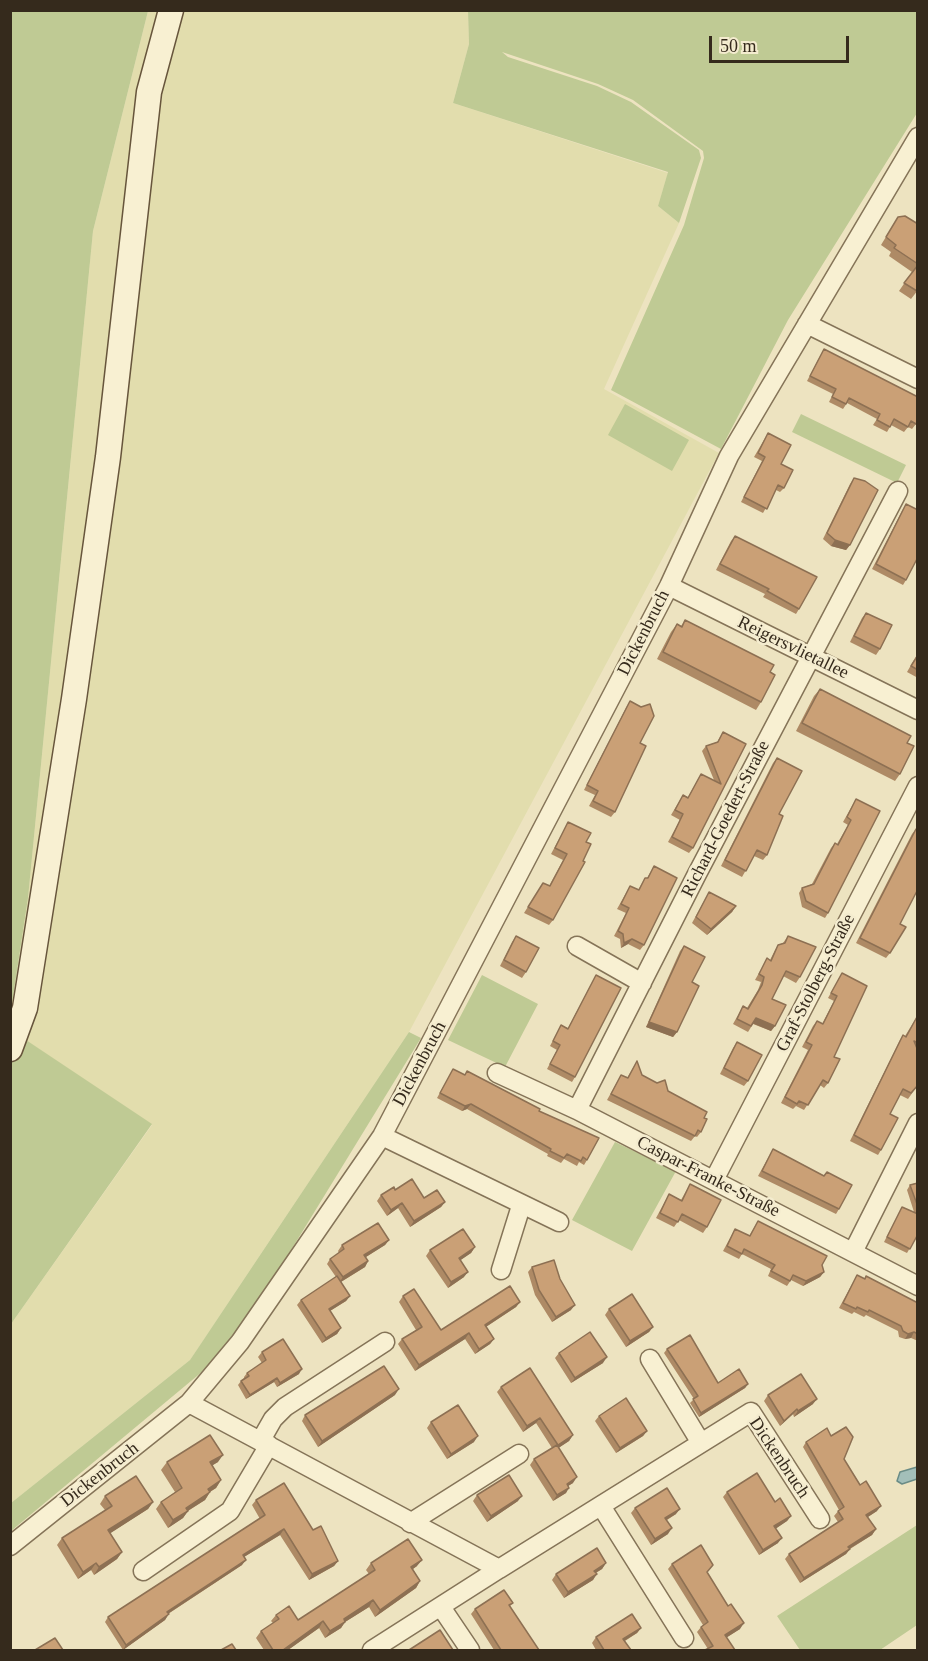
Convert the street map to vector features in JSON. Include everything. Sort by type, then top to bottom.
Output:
[{"type":"main road","points":[[10,1049],[25,1008],[74,699],[108,457],[149,92],[171,10]]},
{"type":"street","name":"Dickenbruch","points":[[10,1546],[189,1403],[240,1342],[382,1136],[669,586],[729,456],[918,137]]},
{"type":"street","points":[[807,324],[918,379]]},
{"type":"street","name":"Richard-Goedert-Straße","points":[[577,1110],[898,491]]},
{"type":"street","name":"Reigersvlietallee","points":[[669,586],[918,710]]},
{"type":"street","name":"Graf-Stolberg-Straße","points":[[714,1180],[918,786]]},
{"type":"street","points":[[577,946],[642,983]]},
{"type":"street","name":"Caspar-Franke-Straße","points":[[497,1073],[577,1110],[918,1286]]},
{"type":"street","points":[[853,1252],[918,1123]]},
{"type":"street","points":[[382,1136],[521,1206],[558,1222]]},
{"type":"street","points":[[501,1270],[521,1206]]},
{"type":"street","points":[[143,1571],[230,1510],[265,1442],[273,1419],[285,1407],[385,1342]]},
{"type":"street","points":[[650,1359],[701,1443]]},
{"type":"street","points":[[189,1403],[499,1569]]},
{"type":"street","name":"Dickenbruch","points":[[372,1650],[751,1412],[820,1519]]},
{"type":"street","points":[[410,1523],[519,1454]]},
{"type":"street","points":[[601,1506],[684,1638]]},
{"type":"street","points":[[441,1607],[470,1650]]},
{"type":"shaded area","points":[[148,11],[468,11],[469,44],[453,103],[668,173],[658,206],[679,223],[604,389],[719,453],[409,1032],[190,1360],[11,1503],[11,1324],[152,1125],[10,1030],[28,898],[93,231]]},
{"type":"green space","points":[[10,11],[148,11],[93,231],[28,898],[11,1010]]},
{"type":"green space","points":[[468,11],[917,11],[917,113],[788,320],[721,449],[611,390],[684,225],[704,158],[703,151],[633,100],[598,84],[502,52],[508,57],[597,86],[631,102],[699,150],[701,158],[679,223],[658,206],[668,172],[453,103],[469,44]]},
{"type":"green space","points":[[625,404],[689,440],[672,471],[608,435]]},
{"type":"green space","points":[[801,414],[906,465],[897,483],[792,432]]},
{"type":"green space","points":[[482,975],[538,1004],[505,1067],[448,1040]]},
{"type":"green space","points":[[11,1030],[152,1124],[11,1324]]},
{"type":"green space","points":[[409,1032],[421,1038],[269,1286],[236,1331],[203,1371],[11,1531],[11,1503],[190,1360]]},
{"type":"green space","points":[[615,1142],[676,1171],[632,1251],[572,1220]]},
{"type":"green space","points":[[917,1525],[917,1625],[880,1650],[800,1650],[777,1616]]},
{"type":"water","points":[[917,1467],[917,1479],[902,1484],[897,1481],[900,1472]]},
{"type":"building","points":[[905,216],[918,224],[918,264],[894,248],[896,245],[886,237],[898,217]]},
{"type":"building","points":[[918,265],[918,290],[917,291],[904,283]]},
{"type":"building","points":[[824,349],[918,397],[916,424],[911,421],[908,427],[894,419],[890,427],[877,420],[880,414],[849,398],[846,404],[832,397],[836,389],[810,376]]},
{"type":"building","points":[[768,433],[791,445],[781,464],[793,470],[784,488],[778,485],[767,509],[744,497],[765,457],[758,453]]},
{"type":"building","points":[[854,478],[865,481],[878,490],[850,545],[835,540],[827,533]]},
{"type":"building","points":[[906,504],[918,510],[918,557],[906,580],[876,564]]},
{"type":"building","points":[[735,536],[817,577],[799,609],[767,591],[769,589],[720,564]]},
{"type":"building","points":[[866,613],[892,625],[880,649],[854,636]]},
{"type":"building","points":[[685,620],[774,665],[770,672],[775,675],[761,702],[663,652],[677,624],[682,627]]},
{"type":"building","points":[[918,655],[918,670],[911,666]]},
{"type":"building","points":[[820,689],[911,736],[907,743],[914,746],[900,774],[802,723]]},
{"type":"building","points":[[630,701],[641,707],[650,704],[654,716],[640,743],[646,746],[615,812],[593,801],[598,791],[587,785]]},
{"type":"building","points":[[723,732],[746,744],[693,848],[672,837],[683,814],[675,810],[683,795],[688,798],[701,774],[721,784],[706,746],[718,742]]},
{"type":"building","points":[[777,758],[802,771],[779,814],[783,816],[767,855],[757,850],[746,871],[725,860]]},
{"type":"building","points":[[856,799],[880,811],[828,913],[806,901],[802,888],[814,884],[835,843],[838,845],[851,820],[847,817]]},
{"type":"building","points":[[568,822],[591,833],[586,842],[591,844],[583,861],[585,862],[553,920],[528,907],[543,883],[550,886],[567,854],[555,848]]},
{"type":"building","points":[[916,829],[918,830],[918,889],[900,924],[906,927],[890,953],[860,938]]},
{"type":"building","points":[[654,866],[677,878],[644,945],[632,939],[624,943],[623,934],[618,931],[629,908],[621,904],[630,886],[639,890]]},
{"type":"building","points":[[709,892],[736,906],[711,929],[696,917]]},
{"type":"building","points":[[516,936],[539,948],[526,972],[504,960]]},
{"type":"building","points":[[788,936],[816,947],[800,977],[786,971],[772,999],[786,1005],[775,1026],[756,1018],[751,1026],[737,1019],[743,1006],[748,1009],[762,985],[764,977],[759,974],[767,958],[771,961],[778,945],[785,943]]},
{"type":"building","points":[[684,946],[705,957],[692,982],[699,986],[677,1032],[649,1022]]},
{"type":"building","points":[[842,973],[867,986],[834,1057],[840,1059],[828,1083],[823,1080],[808,1105],[799,1101],[797,1104],[785,1097],[812,1045],[806,1042],[817,1021],[823,1024],[837,996],[831,993]]},
{"type":"building","points":[[596,975],[621,988],[575,1077],[550,1064],[560,1045],[553,1041],[561,1025],[568,1029]]},
{"type":"building","points":[[918,1015],[918,1043],[914,1041],[918,1051],[918,1085],[911,1093],[903,1089],[890,1114],[898,1118],[881,1150],[854,1135],[903,1035],[906,1037]]},
{"type":"building","points":[[737,1042],[762,1055],[748,1081],[724,1068]]},
{"type":"building","points":[[637,1061],[642,1075],[657,1083],[665,1080],[668,1091],[707,1112],[704,1118],[707,1119],[701,1132],[698,1130],[695,1136],[611,1094],[621,1075],[628,1078]]},
{"type":"building","points":[[453,1069],[465,1075],[467,1071],[540,1109],[539,1111],[599,1138],[587,1160],[583,1157],[581,1161],[567,1154],[564,1158],[471,1104],[465,1106],[440,1093]]},
{"type":"building","points":[[773,1149],[824,1176],[827,1172],[852,1185],[839,1209],[762,1171]]},
{"type":"building","points":[[412,1179],[424,1198],[437,1190],[445,1202],[414,1221],[402,1203],[391,1210],[381,1195],[394,1187],[395,1190]]},
{"type":"building","points":[[918,1183],[918,1207],[910,1185]]},
{"type":"building","points":[[690,1184],[721,1200],[707,1227],[682,1214],[678,1222],[660,1213],[669,1194],[682,1201]]},
{"type":"building","points":[[902,1207],[918,1214],[918,1234],[910,1249],[887,1237]]},
{"type":"building","points":[[758,1221],[827,1256],[822,1265],[824,1272],[806,1281],[793,1275],[790,1281],[771,1271],[775,1265],[744,1249],[742,1254],[727,1246],[735,1229],[750,1236]]},
{"type":"building","points":[[378,1223],[389,1240],[364,1255],[368,1261],[343,1277],[330,1259],[344,1249],[342,1245]]},
{"type":"building","points":[[463,1229],[475,1247],[459,1258],[468,1272],[451,1282],[430,1250]]},
{"type":"building","points":[[554,1260],[560,1279],[575,1305],[556,1317],[539,1290],[532,1267]]},
{"type":"building","points":[[857,1275],[865,1279],[866,1276],[918,1303],[918,1334],[914,1332],[908,1334],[901,1326],[869,1310],[868,1312],[857,1307],[856,1309],[843,1303]]},
{"type":"building","points":[[337,1276],[350,1296],[329,1309],[341,1328],[326,1338],[301,1300]]},
{"type":"building","points":[[510,1286],[520,1302],[485,1325],[494,1339],[479,1349],[469,1333],[419,1365],[402,1339],[422,1327],[403,1296],[414,1289],[441,1330]]},
{"type":"building","points":[[632,1294],[653,1327],[630,1341],[609,1309]]},
{"type":"building","points":[[590,1332],[607,1357],[575,1378],[559,1353]]},
{"type":"building","points":[[690,1335],[718,1383],[739,1369],[748,1384],[701,1413],[693,1399],[698,1396],[667,1349]]},
{"type":"building","points":[[283,1339],[302,1369],[280,1383],[277,1378],[250,1395],[241,1381],[249,1376],[247,1373],[266,1360],[262,1352]]},
{"type":"building","points":[[384,1366],[399,1389],[322,1441],[305,1415]]},
{"type":"building","points":[[530,1368],[573,1435],[558,1445],[540,1418],[527,1426],[501,1387]]},
{"type":"building","points":[[801,1374],[817,1399],[798,1411],[797,1409],[784,1421],[768,1395]]},
{"type":"building","points":[[626,1398],[647,1431],[620,1448],[599,1416]]},
{"type":"building","points":[[458,1405],[478,1436],[451,1454],[431,1422]]},
{"type":"building","points":[[846,1427],[853,1437],[844,1459],[860,1485],[866,1481],[881,1506],[866,1515],[876,1529],[848,1547],[850,1549],[804,1578],[789,1554],[843,1519],[838,1511],[844,1507],[806,1442],[827,1428],[831,1436]]},
{"type":"building","points":[[210,1435],[223,1455],[210,1462],[221,1480],[208,1489],[210,1492],[186,1508],[188,1511],[173,1520],[161,1502],[182,1488],[167,1462]]},
{"type":"building","points":[[557,1445],[577,1477],[567,1484],[569,1488],[557,1495],[534,1459]]},
{"type":"building","points":[[757,1473],[775,1502],[780,1498],[791,1516],[774,1526],[782,1538],[763,1550],[727,1492]]},
{"type":"building","points":[[509,1475],[522,1496],[491,1516],[477,1495]]},
{"type":"building","points":[[136,1476],[153,1502],[108,1530],[122,1552],[99,1567],[96,1563],[83,1572],[62,1538],[112,1506],[105,1496]]},
{"type":"building","points":[[284,1483],[313,1530],[321,1526],[338,1561],[312,1574],[284,1529],[243,1555],[246,1560],[167,1612],[169,1614],[126,1645],[108,1617],[265,1515],[256,1500]]},
{"type":"building","points":[[667,1488],[680,1509],[665,1518],[672,1528],[655,1539],[635,1508]]},
{"type":"building","points":[[408,1539],[422,1560],[411,1567],[420,1581],[380,1610],[373,1600],[330,1631],[323,1621],[283,1650],[273,1650],[261,1631],[279,1619],[276,1615],[289,1606],[298,1620],[375,1570],[371,1563]]},
{"type":"building","points":[[701,1545],[713,1565],[707,1572],[728,1606],[731,1604],[744,1623],[725,1635],[735,1650],[705,1650],[713,1646],[701,1627],[708,1622],[672,1564]]},
{"type":"building","points":[[597,1548],[606,1563],[594,1571],[597,1574],[568,1592],[556,1574]]},
{"type":"building","points":[[504,1590],[513,1603],[509,1605],[539,1650],[501,1650],[475,1609]]},
{"type":"building","points":[[632,1614],[641,1628],[623,1639],[631,1650],[604,1650],[596,1637]]},
{"type":"building","points":[[440,1630],[453,1650],[409,1650]]},
{"type":"building","points":[[55,1638],[63,1650],[35,1650]]},
{"type":"building","points":[[232,1644],[236,1650],[221,1650]]}]
